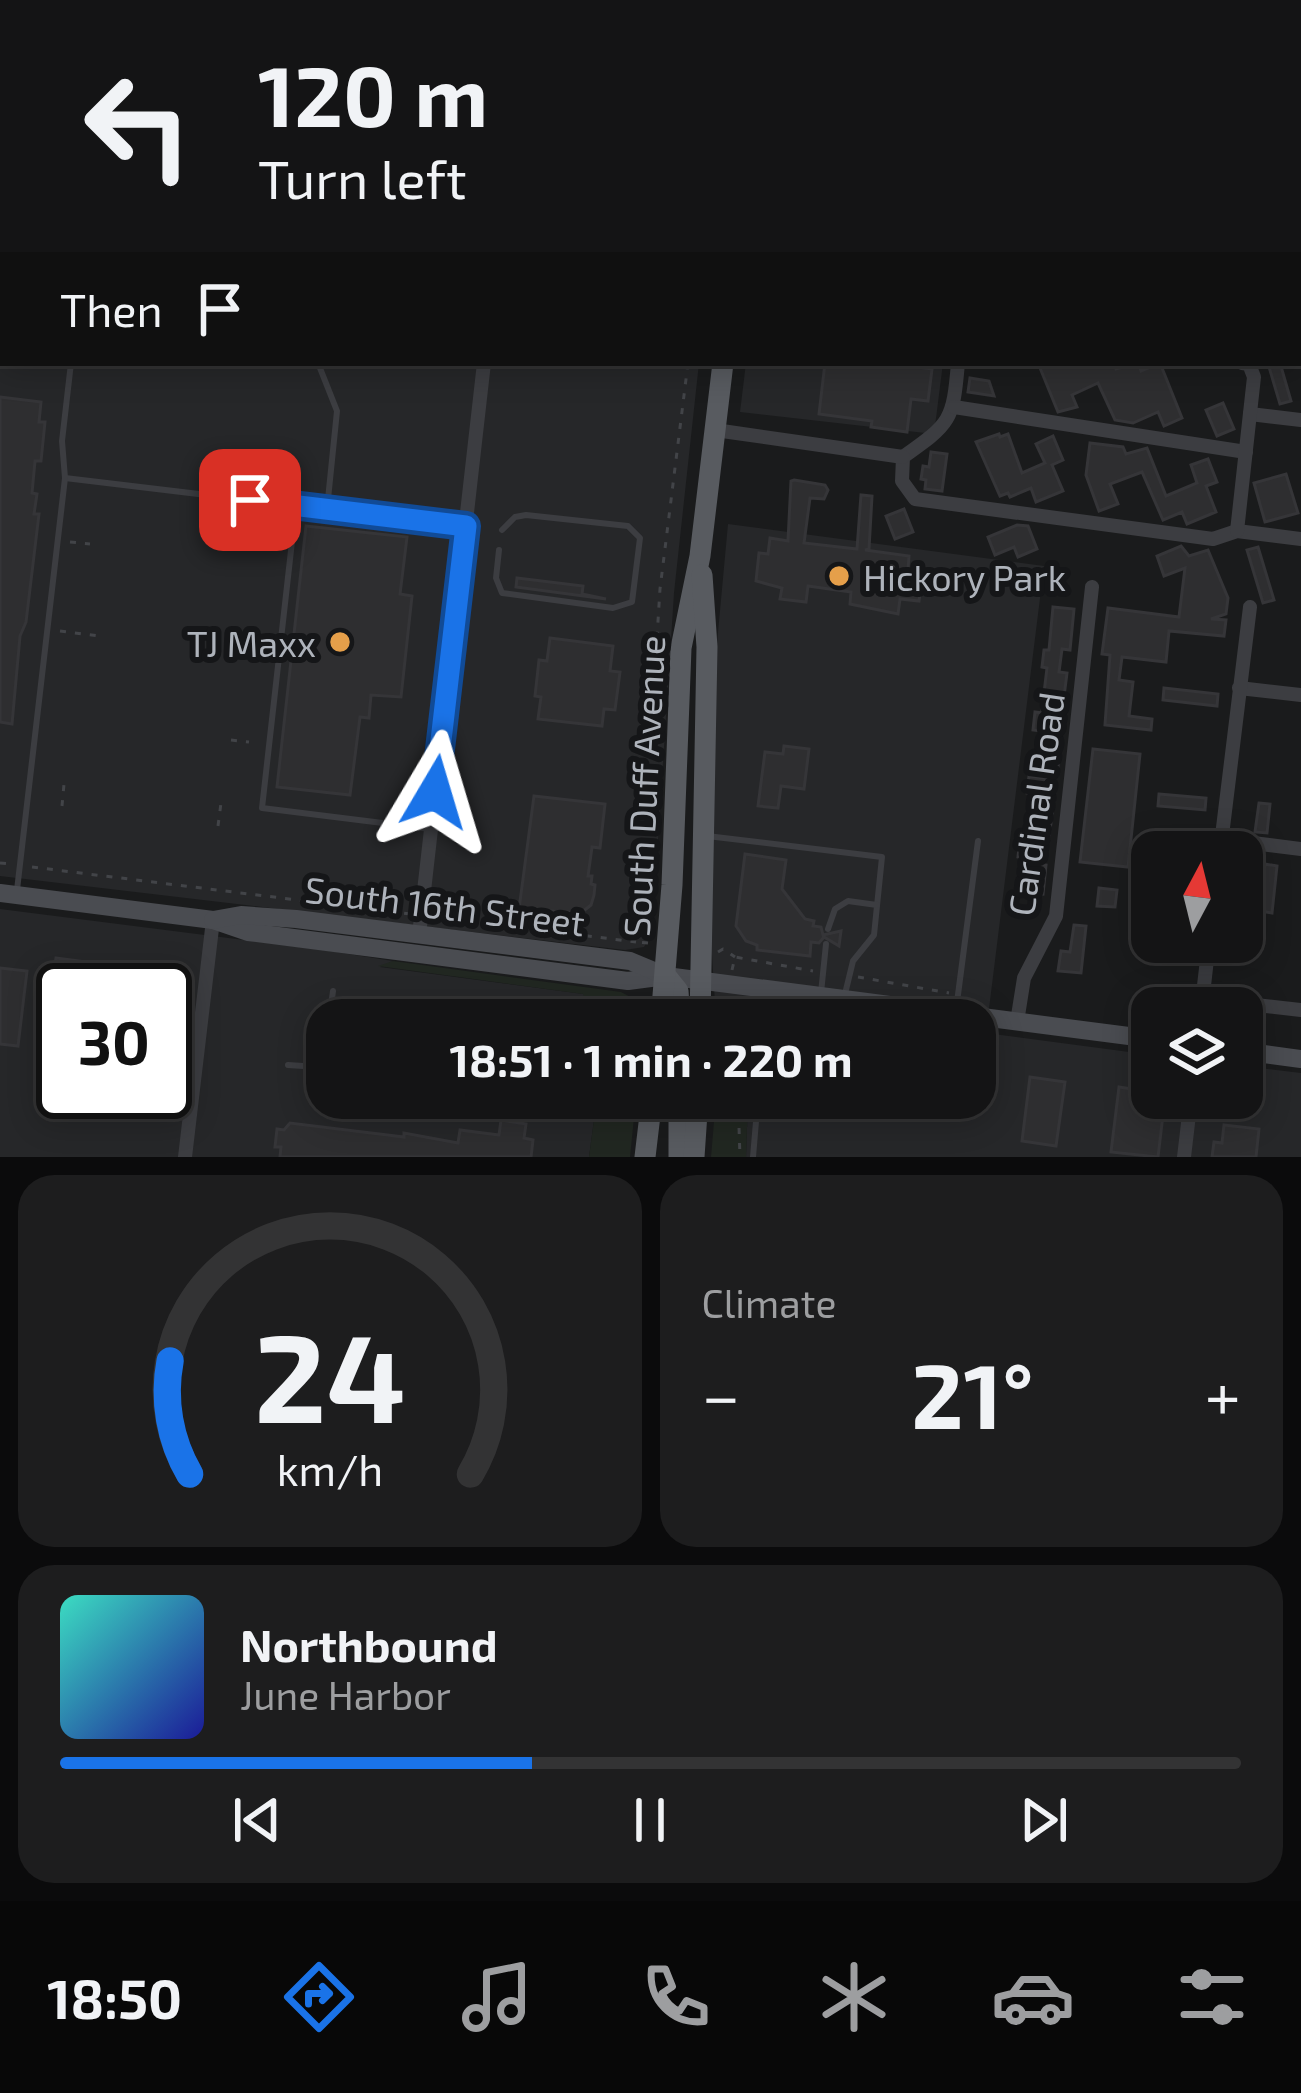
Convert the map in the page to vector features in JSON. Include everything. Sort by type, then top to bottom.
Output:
[{"type":"main road","name":"South Duff Avenue","points":[[663,999],[681,648],[700,556],[723,366]]},
{"type":"main road","name":"South Duff Avenue","points":[[700,556],[706,622],[701,999]]},
{"type":"main road","name":"South 16th Street","points":[[8,894],[213,920],[248,932],[628,981],[666,976]]},
{"type":"main road","name":"South 16th Street","points":[[213,920],[255,915],[418,935],[630,962],[666,976],[838,999]]},
{"type":"main road","points":[[666,976],[679,999]]},
{"type":"main road","name":"South 16th Street","points":[[996,1016],[1131,1036]]},
{"type":"main road","points":[[1263,1054],[1301,1059]]},
{"type":"main road","points":[[644,1157],[649,1119]]},
{"type":"main road","points":[[679,1157],[680,1119]]},
{"type":"main road","points":[[694,1157],[697,1119]]},
{"type":"street","points":[[418,935],[484,366]]},
{"type":"street","points":[[715,430],[903,457],[949,421],[958,366]]},
{"type":"street","points":[[1237,532],[1254,377],[1250,366]]},
{"type":"street","points":[[954,407],[1246,452]]},
{"type":"street","points":[[1250,414],[1301,420]]},
{"type":"street","points":[[903,457],[902,481],[915,499],[1214,539],[1237,532],[1301,539]]},
{"type":"street","name":"Cardinal Road","points":[[1017,1022],[1024,978],[1056,916],[1092,587]]},
{"type":"street","points":[[1222,831],[1250,607]]},
{"type":"street","points":[[1239,688],[1301,695]]},
{"type":"street","points":[[1263,848],[1301,849]]},
{"type":"street","points":[[185,1157],[213,920]]},
{"type":"street","points":[[1263,1008],[1301,1010]]},
{"type":"street","points":[[1184,1157],[1189,1119]]},
{"type":"lane","points":[[8,894],[65,478],[62,441],[71,366]]},
{"type":"lane","points":[[319,366],[337,411],[327,509]]},
{"type":"lane","points":[[65,478],[466,526]]},
{"type":"lane","points":[[296,506],[262,808],[431,829]]},
{"type":"lane","points":[[499,550],[496,578],[502,593],[613,608],[632,602],[640,538],[628,526],[526,515],[515,517],[502,530]]},
{"type":"lane","points":[[704,835],[882,857],[871,942],[846,975],[844,999]]},
{"type":"lane","points":[[958,999],[978,842]]},
{"type":"lane","points":[[828,928],[835,909],[848,901],[877,905]]},
{"type":"lane","points":[[820,996],[826,944]]},
{"type":"lane","points":[[769,999],[770,990]]},
{"type":"lane","points":[[332,999],[333,991]]},
{"type":"lane","points":[[288,1065],[306,1066]]},
{"type":"lane","points":[[753,1157],[756,1119]]},
{"type":"path","points":[[638,942],[660,589],[688,366]]},
{"type":"path","points":[[68,542],[91,544]]},
{"type":"path","points":[[58,630],[99,636]]},
{"type":"path","points":[[227,652],[259,656]]},
{"type":"path","points":[[231,740],[249,742]]},
{"type":"path","points":[[62,806],[64,784]]},
{"type":"path","points":[[218,826],[220,803]]},
{"type":"path","points":[[0,863],[9,864]]},
{"type":"path","points":[[31,866],[405,913]]},
{"type":"path","points":[[433,916],[649,944]]},
{"type":"path","points":[[719,952],[724,949],[734,960],[823,973]]},
{"type":"path","points":[[846,975],[938,999]]},
{"type":"path","points":[[739,1119],[740,1157]]},
{"type":"shaded area","points":[[0,366],[699,366],[674,593],[652,932],[644,947],[625,950],[0,876]]},
{"type":"shaded area","points":[[746,366],[943,366],[934,434],[740,412]]},
{"type":"shaded area","points":[[728,524],[1044,566],[990,999],[715,999],[711,939],[716,654]]},
{"type":"shaded area","points":[[0,909],[323,950],[393,961],[380,967],[584,994],[586,999],[306,999],[306,1119],[594,1119],[589,1157],[0,1157]]},
{"type":"shaded area","points":[[393,961],[621,992],[634,999],[585,999],[583,994],[378,966]]},
{"type":"shaded area","points":[[996,1034],[1131,1052],[1131,1119],[1263,1119],[1263,1068],[1301,1073],[1301,1157],[746,1157],[747,1119],[996,1119]]},
{"type":"shaded area","points":[[594,1119],[634,1119],[630,1157],[589,1157]]},
{"type":"shaded area","points":[[714,1119],[747,1119],[746,1157],[711,1157]]},
{"type":"building","points":[[825,366],[932,369],[928,401],[911,399],[907,432],[871,427],[872,421],[819,414]]},
{"type":"building","points":[[1039,366],[1139,366],[1141,371],[1161,366],[1182,418],[1164,426],[1158,412],[1133,423],[1115,420],[1098,383],[1072,395],[1077,407],[1058,412]]},
{"type":"building","points":[[1281,366],[1291,401],[1280,404],[1269,367]]},
{"type":"building","points":[[970,378],[989,381],[994,396],[968,392]]},
{"type":"building","points":[[0,397],[41,402],[39,422],[45,422],[41,461],[35,461],[32,493],[37,494],[34,514],[39,514],[12,724],[0,722]]},
{"type":"building","points":[[1223,403],[1234,429],[1217,436],[1206,410]]},
{"type":"building","points":[[1008,434],[1022,473],[1045,463],[1036,444],[1053,436],[1063,460],[1052,465],[1063,491],[1036,502],[1031,488],[1000,496],[976,442]]},
{"type":"building","points":[[1090,443],[1123,447],[1126,454],[1147,448],[1166,496],[1197,483],[1191,465],[1208,459],[1217,482],[1206,486],[1216,512],[1187,524],[1182,512],[1163,520],[1142,472],[1110,484],[1118,504],[1099,511],[1086,475]]},
{"type":"building","points":[[931,452],[947,454],[942,491],[925,489],[926,480],[921,479]]},
{"type":"building","points":[[1286,474],[1298,513],[1265,522],[1254,483]]},
{"type":"building","name":"Hickory Park","points":[[794,480],[825,485],[828,490],[824,499],[810,498],[804,543],[857,549],[861,495],[872,496],[869,549],[865,550],[909,556],[908,569],[923,571],[919,601],[900,599],[898,614],[850,604],[851,592],[808,586],[806,602],[780,599],[782,588],[756,581],[759,553],[768,554],[770,538],[788,541]]},
{"type":"building","points":[[904,509],[913,532],[895,539],[886,516]]},
{"type":"building","points":[[1017,525],[1028,526],[1037,549],[1018,557],[1014,547],[995,555],[988,537]]},
{"type":"building","points":[[306,526],[407,537],[400,594],[412,596],[401,697],[371,695],[369,718],[360,717],[350,795],[277,787]]},
{"type":"building","points":[[1181,546],[1189,556],[1208,550],[1228,598],[1226,614],[1211,619],[1226,620],[1224,636],[1169,631],[1166,662],[1122,657],[1119,680],[1133,682],[1129,716],[1152,719],[1151,730],[1105,725],[1110,655],[1102,654],[1108,608],[1179,617],[1185,568],[1164,576],[1157,556]]},
{"type":"building","points":[[1258,547],[1274,600],[1263,603],[1247,550]]},
{"type":"building","points":[[517,578],[583,586],[582,594],[606,599],[516,587]]},
{"type":"building","points":[[1053,607],[1074,609],[1070,650],[1062,649],[1059,672],[1067,673],[1062,712],[1042,710],[1047,668],[1042,667],[1044,650],[1049,650]]},
{"type":"building","points":[[550,638],[613,646],[610,671],[620,672],[615,710],[604,709],[602,726],[538,719],[539,660],[547,661]]},
{"type":"building","points":[[1164,688],[1218,694],[1217,706],[1163,700]]},
{"type":"building","points":[[1035,712],[1052,714],[1050,732],[1033,730]]},
{"type":"building","points":[[1040,736],[1061,739],[1057,775],[1036,772]]},
{"type":"building","points":[[784,746],[809,749],[804,789],[781,786],[778,808],[758,806],[765,752],[783,754]]},
{"type":"building","points":[[1093,749],[1140,754],[1128,867],[1080,862]]},
{"type":"building","points":[[1029,776],[1046,778],[1044,795],[1027,793]]},
{"type":"building","points":[[1159,794],[1206,798],[1205,810],[1158,806]]},
{"type":"building","points":[[534,796],[605,804],[600,848],[592,847],[588,876],[595,885],[594,895],[581,913],[519,909]]},
{"type":"building","points":[[1033,796],[1054,799],[1049,838],[1028,836]]},
{"type":"building","points":[[1259,803],[1270,804],[1267,833],[1255,831]]},
{"type":"building","points":[[1020,838],[1039,840],[1036,859],[1018,857]]},
{"type":"building","points":[[745,854],[786,860],[782,889],[805,919],[821,927],[823,935],[841,931],[839,946],[824,937],[819,943],[811,942],[810,956],[757,950],[757,945],[746,941],[736,926]]},
{"type":"building","points":[[1026,863],[1046,865],[1043,894],[1023,892]]},
{"type":"building","points":[[1265,864],[1277,866],[1272,913],[1263,912]]},
{"type":"building","points":[[1099,888],[1117,890],[1115,907],[1097,906]]},
{"type":"building","points":[[1074,925],[1086,926],[1081,973],[1058,971],[1061,951],[1070,952]]},
{"type":"building","points":[[56,958],[94,963],[55,963]]},
{"type":"building","points":[[0,968],[27,971],[18,1046],[0,1044]]},
{"type":"building","points":[[1030,1077],[1065,1082],[1056,1146],[1022,1141]]},
{"type":"building","points":[[1119,1087],[1131,1089],[1131,1119],[1163,1119],[1158,1157],[1111,1152]]},
{"type":"building","points":[[501,1120],[526,1124],[524,1138],[533,1140],[531,1157],[280,1157],[281,1147],[275,1147],[277,1129],[284,1130],[290,1123],[458,1143],[460,1130],[499,1135]]},
{"type":"building","points":[[1224,1125],[1259,1129],[1256,1157],[1212,1157],[1214,1142],[1222,1143]]},
{"type":"place","name":"Hickory Park","points":[[839,576]]},
{"type":"place","name":"TJ Maxx","points":[[340,642]]},
{"type":"route","points":[[250,500],[466,526],[435,792]]}]
